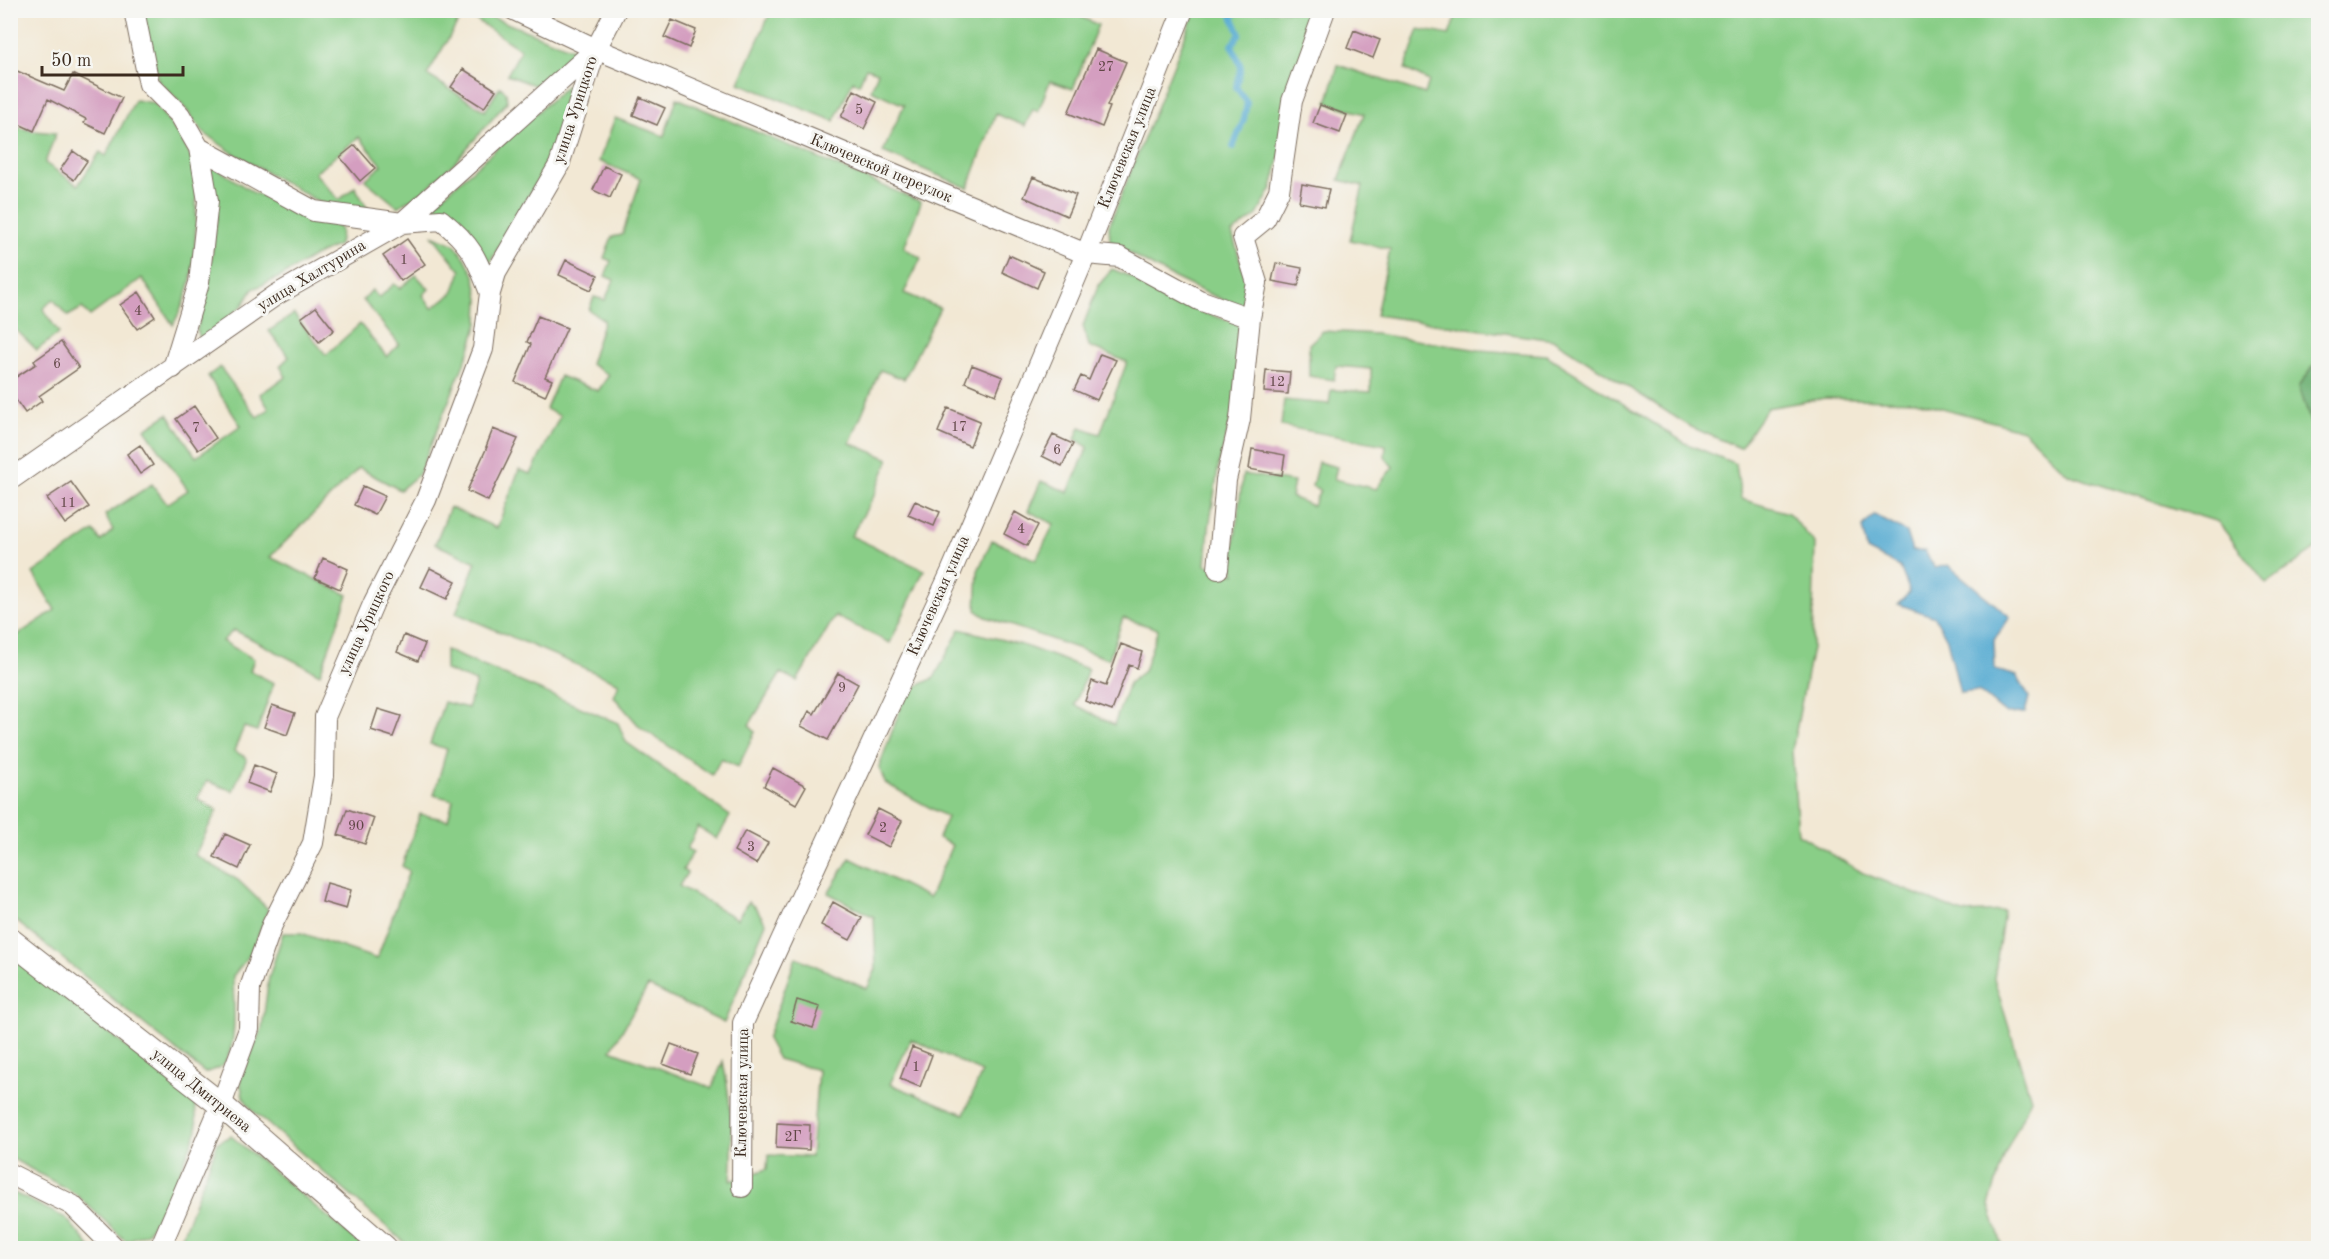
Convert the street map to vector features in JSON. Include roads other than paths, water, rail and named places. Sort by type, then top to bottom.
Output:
[{"type":"street","points":[[134,10],[149,84],[180,115],[199,147],[208,201],[199,283],[173,368]]},
{"type":"street","name":"Ключевской переулок","points":[[514,10],[596,49],[1086,254],[1120,257],[1199,300],[1250,318]]},
{"type":"street","name":"улица Урицкого","points":[[160,1248],[221,1105],[249,1029],[250,988],[272,924],[313,843],[324,776],[325,717],[374,602],[426,500],[483,349],[490,293],[496,273],[559,165],[596,49],[616,10]]},
{"type":"street","name":"Ключевская улица","points":[[742,1187],[743,1023],[951,572],[1086,254],[1184,10]]},
{"type":"street","points":[[1218,569],[1226,480],[1240,419],[1250,318],[1257,283],[1243,237],[1265,219],[1279,191],[1292,101],[1325,10]]},
{"type":"street","name":"улица Халтурина","points":[[10,480],[276,295],[402,223],[596,49]]},
{"type":"street","points":[[199,147],[314,211],[402,223],[441,220],[461,236],[477,258],[490,293]]},
{"type":"street","name":"улица Дмитриева","points":[[10,940],[221,1105],[385,1248]]},
{"type":"street","points":[[10,1174],[72,1205],[115,1248]]},
{"type":"water","points":[[1874,515],[1906,532],[1912,551],[1925,551],[1935,568],[1948,565],[2010,617],[1994,640],[1995,670],[2017,676],[2029,697],[2025,713],[2006,714],[1978,691],[1960,693],[1947,639],[1935,617],[1898,604],[1910,592],[1900,567],[1867,550],[1862,528]]},
{"type":"waterway","points":[[1233,147],[1244,119],[1247,102],[1236,87],[1241,67],[1232,45],[1240,34],[1232,16],[1239,10]]}]
